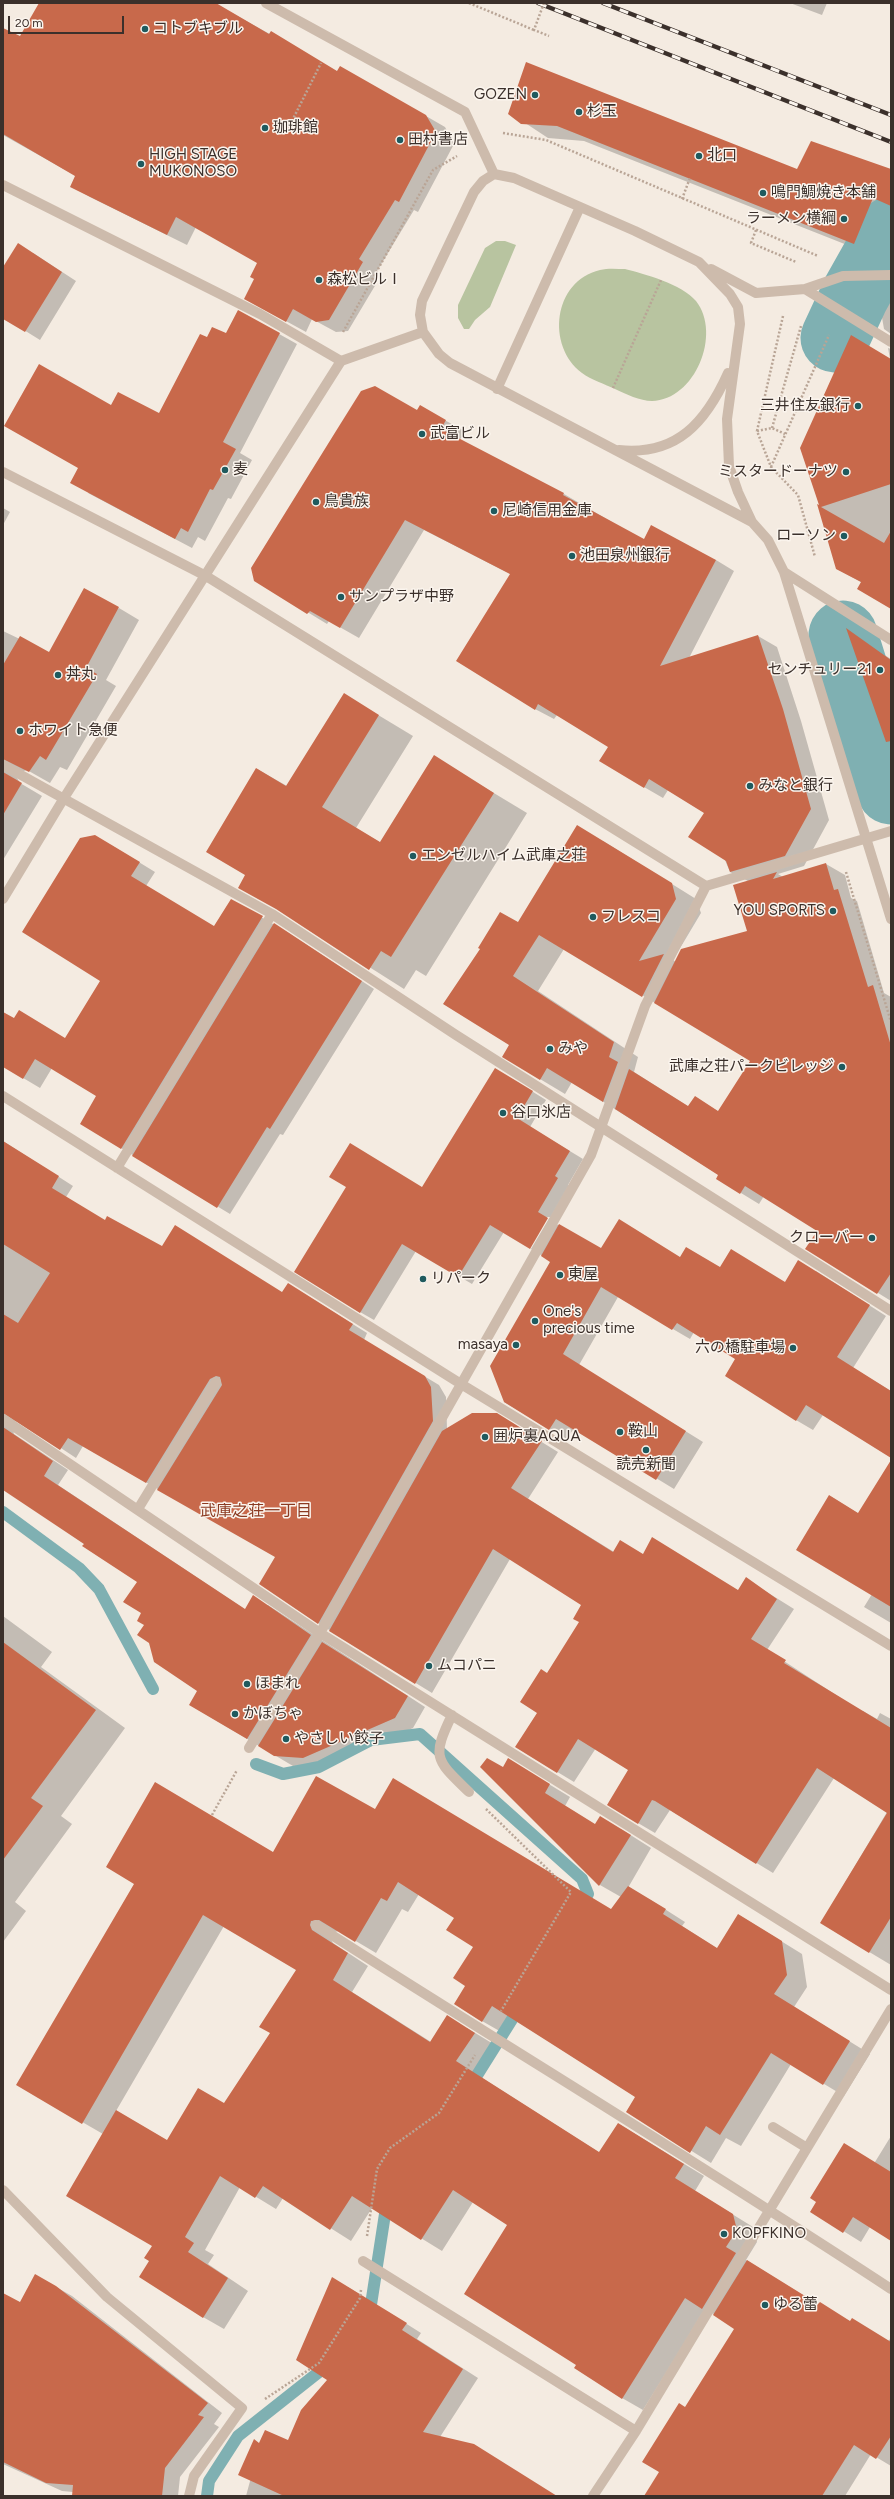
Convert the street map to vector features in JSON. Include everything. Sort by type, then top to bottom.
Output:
[{"type":"street","points":[[266,3],[465,112],[494,174]]},
{"type":"street","points":[[752,522],[498,389],[450,363],[439,354],[423,332],[420,315],[422,301],[429,283],[474,192],[483,181],[494,174],[514,178],[580,206],[699,262],[756,293],[805,289],[843,276],[889,275]]},
{"type":"street","points":[[3,185],[260,314],[341,361]]},
{"type":"street","points":[[498,389],[580,206]]},
{"type":"street","points":[[699,262],[714,276],[738,307],[739,341],[734,360],[727,419],[729,466],[738,492],[752,522],[768,540],[784,572],[891,919]]},
{"type":"street","points":[[805,289],[891,342]]},
{"type":"street","points":[[3,899],[64,798],[206,576],[281,453],[341,361],[423,332]]},
{"type":"street","points":[[614,450],[652,449],[678,440],[689,433],[721,388],[734,360]]},
{"type":"street","points":[[3,472],[206,576],[706,886]]},
{"type":"street","points":[[784,572],[891,640]]},
{"type":"street","points":[[3,765],[272,914],[891,1311]]},
{"type":"street","points":[[249,1748],[320,1633],[591,1155],[645,1006],[706,886],[891,831]]},
{"type":"street","points":[[117,1168],[272,914]]},
{"type":"street","points":[[3,1096],[461,1384],[891,1646]]},
{"type":"street","points":[[138,1509],[216,1382]]},
{"type":"street","points":[[3,1419],[320,1633],[891,1990]]},
{"type":"street","points":[[452,1715],[441,1736],[438,1754],[444,1767],[469,1792]]},
{"type":"street","points":[[316,1925],[490,2037],[770,2209],[891,2289]]},
{"type":"street","points":[[593,2496],[636,2431],[891,2009]]},
{"type":"street","points":[[773,2127],[807,2148]]},
{"type":"street","points":[[3,2190],[107,2297],[242,2408],[194,2476],[189,2496]]},
{"type":"street","points":[[365,2262],[636,2431]]},
{"type":"path","points":[[469,3],[549,36]]},
{"type":"path","points":[[534,30],[544,3]]},
{"type":"path","points":[[292,121],[334,40]]},
{"type":"path","points":[[502,133],[546,140],[682,199],[806,250]]},
{"type":"path","points":[[331,355],[433,170],[458,155]]},
{"type":"path","points":[[682,199],[690,178]]},
{"type":"path","points":[[756,230],[751,243],[796,262]]},
{"type":"path","points":[[613,388],[660,280]]},
{"type":"path","points":[[784,311],[757,431],[771,467],[798,495],[815,557]]},
{"type":"path","points":[[772,428],[801,326]]},
{"type":"path","points":[[771,467],[831,330]]},
{"type":"path","points":[[757,431],[772,428],[785,434]]},
{"type":"path","points":[[846,871],[891,1022]]},
{"type":"path","points":[[212,1816],[249,1748]]},
{"type":"path","points":[[242,2408],[264,2399],[319,2362],[360,2298],[377,2169],[390,2148],[439,2113],[490,2037],[572,1892],[469,1792]]},
{"type":"green space","points":[[496,241],[505,241],[516,245],[490,307],[475,320],[469,329],[464,329],[458,318],[458,305],[485,248]]},
{"type":"green space","points":[[625,269],[662,280],[682,290],[696,301],[703,315],[706,330],[705,347],[700,363],[692,378],[681,390],[667,398],[652,401],[643,400],[594,380],[582,373],[571,361],[563,347],[559,331],[560,316],[564,300],[572,287],[584,276],[600,270]]},
{"type":"building","points":[[39,3],[216,3],[269,34],[271,31],[337,71],[340,66],[426,115],[436,132],[399,202],[395,200],[359,259],[363,262],[329,320],[316,322],[293,309],[286,322],[244,299],[254,279],[250,277],[257,263],[176,217],[167,235],[70,187],[75,176],[3,134],[3,28],[20,36]]},
{"type":"building","name":"北口","points":[[526,62],[797,169],[811,141],[891,169],[891,206],[873,198],[854,244],[557,126],[521,124],[508,114]]},
{"type":"building","points":[[18,243],[62,272],[25,332],[3,319],[3,267]]},
{"type":"building","points":[[238,310],[280,333],[223,442],[236,449],[213,490],[210,489],[188,532],[181,528],[175,539],[70,483],[78,468],[4,426],[39,364],[111,405],[118,392],[159,413],[200,334],[207,337],[212,327],[226,333]]},
{"type":"building","points":[[851,335],[891,359],[891,484],[821,507],[884,543],[891,531],[891,609],[857,589],[861,582],[836,569],[817,504],[819,505],[800,448]]},
{"type":"building","points":[[375,386],[417,410],[420,405],[446,420],[441,429],[564,493],[563,495],[644,539],[651,525],[716,560],[660,666],[758,635],[783,709],[811,809],[785,856],[730,872],[726,861],[688,837],[704,813],[649,779],[644,788],[599,761],[608,747],[538,704],[535,710],[456,661],[510,574],[405,520],[340,628],[310,611],[307,614],[254,581],[251,568],[336,431],[361,391]]},
{"type":"building","points":[[84,588],[119,607],[86,668],[97,674],[46,760],[40,756],[29,772],[3,759],[3,665],[20,636],[49,652]]},
{"type":"building","points":[[846,628],[891,660],[891,741],[886,742]]},
{"type":"building","points":[[344,693],[379,715],[322,807],[380,842],[434,755],[494,793],[391,957],[381,951],[369,970],[276,909],[238,888],[245,875],[206,852],[256,768],[286,786]]},
{"type":"building","points":[[3,772],[22,783],[3,815]]},
{"type":"building","points":[[577,825],[672,883],[676,899],[639,961],[664,954],[642,997],[539,935],[513,976],[614,1042],[609,1057],[618,1062],[603,1102],[547,1068],[540,1080],[502,1057],[509,1045],[443,1004],[480,949],[478,948],[500,912],[518,922]]},
{"type":"building","points":[[95,835],[140,862],[131,876],[214,926],[231,899],[263,916],[121,1149],[80,1124],[96,1096],[35,1059],[23,1079],[3,1067],[3,1012],[14,1018],[19,1010],[65,1038],[100,981],[22,932],[80,838]]},
{"type":"building","points":[[826,863],[834,890],[838,889],[868,987],[873,985],[891,1046],[891,1273],[877,1294],[805,1249],[817,1231],[745,1186],[740,1194],[716,1179],[718,1175],[615,1109],[629,1069],[688,1106],[695,1096],[718,1111],[750,1061],[654,1003],[681,949],[747,931],[733,885],[777,872],[773,879]]},
{"type":"building","points":[[274,923],[362,981],[270,1129],[267,1127],[217,1208],[132,1156]]},
{"type":"building","points":[[495,1068],[533,1091],[517,1118],[570,1151],[555,1176],[558,1178],[538,1212],[548,1218],[530,1249],[490,1225],[458,1277],[402,1244],[360,1313],[294,1272],[346,1187],[329,1177],[350,1143],[422,1187]]},
{"type":"building","points":[[3,1141],[59,1176],[52,1188],[105,1220],[107,1216],[162,1246],[175,1225],[282,1292],[288,1283],[353,1324],[349,1330],[425,1376],[431,1387],[433,1421],[318,1624],[259,1584],[275,1557],[157,1490],[222,1385],[220,1377],[216,1376],[210,1379],[146,1483],[68,1438],[60,1450],[3,1413],[3,1314],[18,1323],[50,1273],[3,1244]]},
{"type":"building","points":[[619,1219],[680,1257],[686,1247],[720,1267],[731,1249],[785,1282],[798,1260],[870,1305],[837,1357],[891,1391],[891,1458],[806,1405],[796,1421],[725,1376],[735,1359],[677,1323],[672,1330],[601,1287],[563,1354],[686,1431],[656,1480],[556,1419],[549,1430],[504,1402],[490,1366],[550,1262],[541,1256],[559,1224],[601,1248]]},
{"type":"building","points":[[472,1413],[497,1413],[542,1441],[511,1488],[613,1552],[620,1540],[643,1554],[652,1537],[738,1590],[746,1577],[777,1599],[751,1639],[786,1660],[784,1663],[891,1728],[891,1917],[869,1953],[820,1923],[887,1813],[817,1768],[756,1864],[655,1801],[652,1800],[638,1824],[607,1805],[628,1770],[578,1739],[557,1773],[515,1747],[537,1713],[520,1702],[541,1669],[547,1673],[579,1622],[573,1619],[581,1605],[493,1549],[415,1684],[329,1631],[442,1431]]},
{"type":"building","points":[[3,1427],[53,1461],[44,1476],[245,1609],[253,1595],[311,1635],[247,1739],[189,1705],[197,1691],[154,1662],[149,1643],[137,1635],[144,1625],[137,1621],[141,1613],[123,1602],[137,1582],[82,1546],[84,1544],[3,1490]]},
{"type":"building","points":[[891,1460],[891,1607],[796,1550],[829,1495],[858,1513]]},
{"type":"building","points":[[3,1642],[96,1710],[31,1798],[43,1806],[3,1860]]},
{"type":"building","points":[[322,1642],[408,1696],[395,1718],[303,1758],[274,1756],[258,1746]]},
{"type":"building","points":[[487,1758],[503,1767],[508,1758],[550,1784],[545,1793],[595,1824],[600,1816],[631,1835],[599,1886],[480,1767]]},
{"type":"building","points":[[316,1776],[375,1809],[393,1778],[611,1909],[628,1886],[666,1909],[663,1914],[717,1948],[738,1914],[782,1941],[787,1975],[774,1994],[850,2041],[823,2085],[771,2053],[720,2135],[706,2126],[690,2153],[626,2112],[635,2097],[492,2006],[482,2022],[454,2004],[465,1986],[453,1978],[473,1947],[446,1930],[454,1918],[398,1882],[387,1901],[381,1898],[355,1942],[319,1920],[311,1921],[310,1925],[312,1930],[348,1953],[333,1980],[430,2042],[447,2015],[475,2033],[456,2061],[599,2152],[618,2123],[684,2164],[675,2178],[733,2214],[737,2230],[726,2247],[736,2253],[702,2309],[685,2298],[622,2399],[574,2368],[576,2365],[464,2294],[507,2225],[453,2190],[421,2240],[352,2196],[330,2230],[263,2186],[255,2198],[220,2176],[185,2237],[194,2243],[188,2252],[228,2278],[203,2318],[139,2277],[149,2261],[144,2258],[152,2246],[66,2196],[116,2110],[167,2140],[198,2088],[224,2103],[270,2033],[259,2027],[296,1970],[203,1915],[82,2124],[16,2085],[134,1884],[106,1867],[155,1782],[273,1852]]},
{"type":"building","points":[[844,2143],[891,2172],[891,2241],[853,2217],[843,2233],[810,2212],[816,2202],[810,2198]]},
{"type":"building","points":[[747,2260],[818,2304],[820,2302],[850,2321],[852,2318],[891,2342],[891,2436],[876,2459],[854,2445],[822,2496],[644,2496],[659,2472],[642,2462],[679,2403],[685,2407],[734,2329],[713,2315]]},
{"type":"building","points":[[35,2274],[56,2286],[208,2403],[198,2415],[204,2417],[165,2468],[162,2496],[72,2496],[73,2485],[46,2483],[3,2462],[3,2293],[20,2302]]},
{"type":"building","points":[[332,2277],[407,2323],[402,2330],[463,2369],[423,2432],[474,2444],[557,2496],[284,2496],[238,2475],[254,2439],[259,2443],[265,2430],[288,2440],[301,2410],[327,2380],[296,2360]]},
{"type":"waterway","points":[[835,338],[855,295],[891,231]]},
{"type":"waterway","points":[[843,635],[891,790]]},
{"type":"waterway","points":[[3,1512],[79,1568],[99,1589],[153,1689]]},
{"type":"waterway","points":[[256,1764],[283,1774],[319,1767],[371,1740],[420,1734],[582,1879],[588,1894],[579,1909]]},
{"type":"waterway","points":[[469,2088],[521,2005]]},
{"type":"waterway","points":[[366,2316],[370,2311],[387,2201]]},
{"type":"waterway","points":[[207,2496],[209,2481],[238,2436],[329,2364]]},
{"type":"railway","points":[[538,3],[891,142]]},
{"type":"railway","points":[[603,3],[891,115]]},
{"type":"place","name":"コトブキブル","points":[[145,29]]},
{"type":"place","name":"GOZEN","points":[[535,95]]},
{"type":"place","name":"杉玉","points":[[579,112]]},
{"type":"place","name":"珈琲館","points":[[265,128]]},
{"type":"place","name":"田村書店","points":[[400,140]]},
{"type":"place","name":"北口","points":[[699,156]]},
{"type":"place","name":"HIGH STAGE MUKONOSO","points":[[141,164]]},
{"type":"place","name":"鳴門鯛焼き本舗","points":[[763,193]]},
{"type":"place","name":"ラーメン横綱","points":[[844,219]]},
{"type":"place","name":"森松ビルⅠ","points":[[319,280]]},
{"type":"place","name":"三井住友銀行","points":[[858,406]]},
{"type":"place","name":"武富ビル","points":[[422,434]]},
{"type":"place","name":"麦","points":[[225,470]]},
{"type":"place","name":"ミスタードーナツ","points":[[846,472]]},
{"type":"place","name":"鳥貴族","points":[[316,502]]},
{"type":"place","name":"尼崎信用金庫","points":[[494,511]]},
{"type":"place","name":"ローソン","points":[[844,536]]},
{"type":"place","name":"池田泉州銀行","points":[[572,556]]},
{"type":"place","name":"サンプラザ中野","points":[[341,597]]},
{"type":"place","name":"センチュリー21","points":[[880,670]]},
{"type":"place","name":"丼丸","points":[[58,675]]},
{"type":"place","name":"ホワイト急便","points":[[20,731]]},
{"type":"place","name":"みなと銀行","points":[[750,786]]},
{"type":"place","name":"エンゼルハイム武庫之荘","points":[[413,856]]},
{"type":"place","name":"YOU SPORTS","points":[[833,911]]},
{"type":"place","name":"フレスコ","points":[[593,917]]},
{"type":"place","name":"みや","points":[[550,1049]]},
{"type":"place","name":"武庫之荘パークビレッジ","points":[[842,1067]]},
{"type":"place","name":"谷口氷店","points":[[503,1113]]},
{"type":"place","name":"クローバー","points":[[872,1238]]},
{"type":"place","name":"東屋","points":[[560,1275]]},
{"type":"place","name":"リパーク","points":[[423,1279]]},
{"type":"place","name":"One's precious time","points":[[535,1321]]},
{"type":"place","name":"masaya","points":[[516,1345]]},
{"type":"place","name":"六の橋駐車場","points":[[793,1348]]},
{"type":"place","name":"鞍山","points":[[620,1432]]},
{"type":"place","name":"囲炉裏AQUA","points":[[485,1437]]},
{"type":"place","name":"読売新聞","points":[[646,1450]]},
{"type":"place","name":"ムコパニ","points":[[429,1666]]},
{"type":"place","name":"ほまれ","points":[[247,1684]]},
{"type":"place","name":"かぼちゃ","points":[[235,1714]]},
{"type":"place","name":"やさしい餃子","points":[[286,1739]]},
{"type":"place","name":"KOPFKINO","points":[[724,2234]]},
{"type":"place","name":"ゆる蕾","points":[[765,2305]]},
{"type":"district","name":"武庫之荘一丁目","points":[[256,1511]]}]
